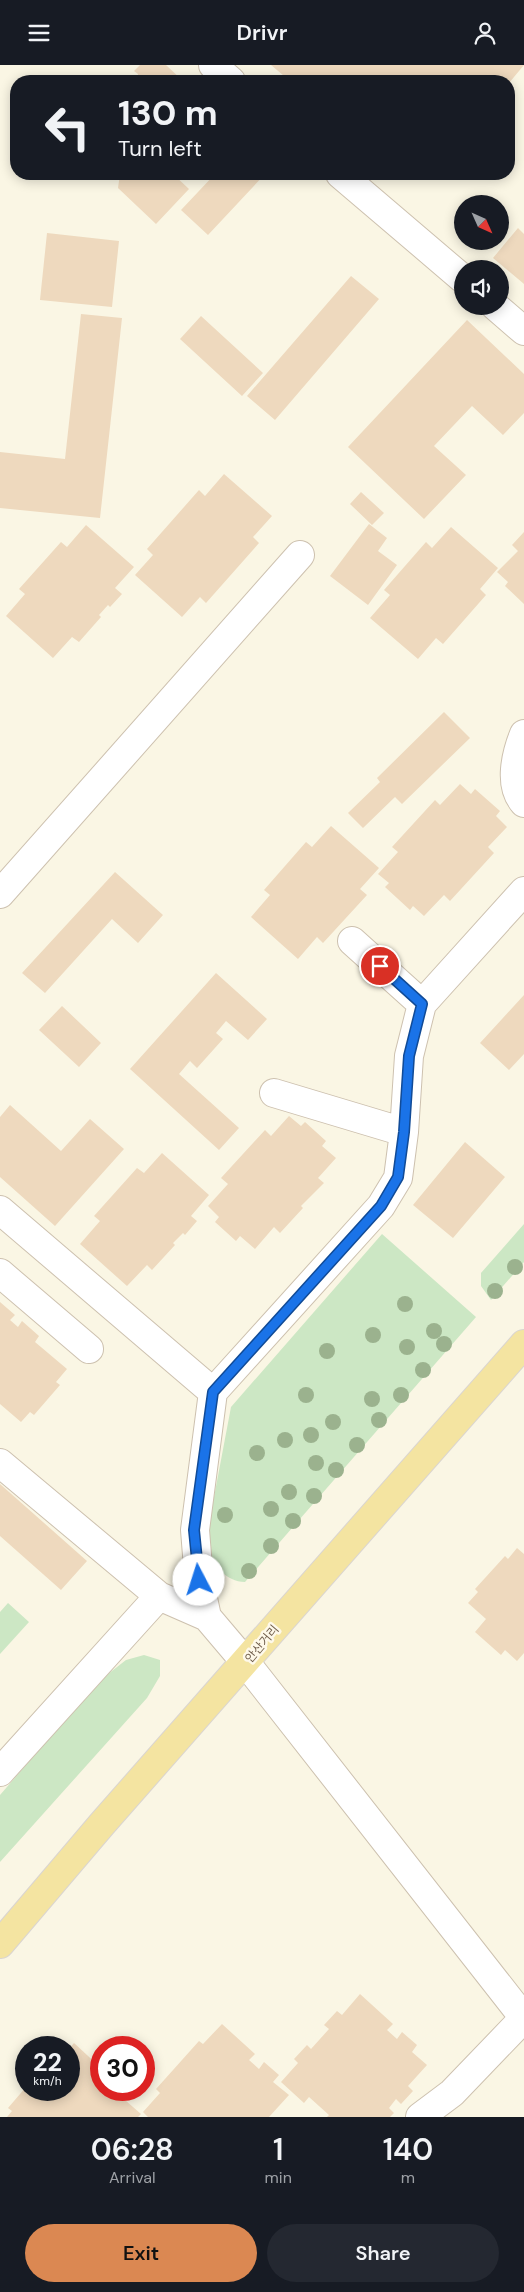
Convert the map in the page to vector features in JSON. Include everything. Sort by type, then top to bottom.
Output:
[{"type":"main road","name":"안산거리","points":[[0,1944],[102,1824],[246,1663],[524,1344]]},
{"type":"street","points":[[213,65],[224,75]]},
{"type":"street","points":[[347,180],[454,271]]},
{"type":"street","points":[[505,315],[524,331]]},
{"type":"street","points":[[0,894],[300,555]]},
{"type":"street","points":[[524,734],[517,751],[515,774],[519,797],[524,803]]},
{"type":"street","points":[[206,1617],[199,1580],[194,1530],[213,1392],[381,1206],[398,1177],[404,1132],[409,1056],[422,1004],[524,891]]},
{"type":"street","points":[[352,941],[422,1004]]},
{"type":"street","points":[[274,1093],[404,1132]]},
{"type":"street","points":[[0,1210],[213,1392]]},
{"type":"street","points":[[0,1273],[89,1349]]},
{"type":"street","points":[[0,1463],[159,1596],[206,1617],[246,1663],[524,2018],[452,2093],[420,2117]]},
{"type":"street","points":[[0,1772],[159,1596]]},
{"type":"green space","points":[[524,1224],[524,1262],[491,1300],[481,1286],[481,1273]]},
{"type":"green space","points":[[382,1234],[476,1317],[245,1582],[232,1579],[216,1567],[204,1550],[231,1407]]},
{"type":"green space","points":[[8,1603],[29,1622],[0,1654],[0,1612]]},
{"type":"green space","points":[[144,1655],[160,1660],[160,1676],[147,1698],[0,1862],[0,1795],[99,1681],[126,1660]]},
{"type":"building","points":[[140,65],[166,65],[177,75],[138,75],[134,71]]},
{"type":"building","points":[[271,65],[524,65],[515,76],[283,75]]},
{"type":"building","points":[[119,180],[179,180],[189,189],[156,224],[118,188]]},
{"type":"building","points":[[209,180],[259,180],[208,235],[181,210]]},
{"type":"building","points":[[518,228],[524,234],[524,284],[509,271],[509,260],[495,260],[493,258],[500,250],[509,250],[509,239]]},
{"type":"building","points":[[47,233],[119,241],[112,307],[40,300]]},
{"type":"building","points":[[351,276],[379,299],[275,420],[247,396]]},
{"type":"building","points":[[81,314],[122,318],[100,518],[0,508],[0,452],[65,459]]},
{"type":"building","points":[[201,316],[263,373],[242,396],[180,339]]},
{"type":"building","points":[[467,320],[524,374],[524,413],[503,435],[472,406],[434,446],[466,475],[424,519],[348,447]]},
{"type":"building","points":[[224,474],[272,516],[253,537],[259,543],[206,603],[200,597],[182,617],[135,575],[153,555],[147,549],[199,490],[205,496]]},
{"type":"building","points":[[361,492],[384,513],[372,525],[350,504]]},
{"type":"building","points":[[369,524],[387,538],[378,551],[397,565],[368,605],[330,576]]},
{"type":"building","points":[[86,525],[134,567],[115,588],[122,594],[110,607],[108,605],[99,615],[101,617],[79,642],[72,637],[53,658],[6,616],[25,594],[19,589],[61,542],[67,547]]},
{"type":"building","points":[[451,527],[498,568],[480,589],[486,595],[443,644],[436,638],[418,659],[370,618],[390,595],[384,590],[426,542],[432,548]]},
{"type":"building","points":[[524,532],[524,604],[505,586],[508,582],[497,572],[518,551],[512,545]]},
{"type":"building","points":[[444,712],[470,738],[402,804],[395,797],[363,828],[348,813],[380,782],[377,778]]},
{"type":"building","points":[[460,784],[471,794],[475,789],[500,811],[496,816],[507,827],[488,847],[494,853],[450,901],[444,895],[424,916],[413,906],[410,910],[385,887],[389,883],[378,874],[398,852],[392,847],[435,800],[440,805]]},
{"type":"building","points":[[331,826],[379,868],[360,889],[367,895],[323,943],[317,937],[298,959],[251,917],[270,895],[264,890],[306,842],[312,847]]},
{"type":"building","points":[[115,872],[163,915],[138,943],[112,919],[45,993],[22,973]]},
{"type":"building","points":[[216,973],[267,1019],[248,1040],[226,1021],[216,1033],[223,1039],[197,1068],[190,1061],[179,1074],[239,1128],[219,1150],[130,1069]]},
{"type":"building","points":[[524,995],[524,1054],[509,1070],[480,1043]]},
{"type":"building","points":[[62,1006],[101,1043],[79,1067],[39,1030]]},
{"type":"building","points":[[10,1105],[61,1151],[90,1119],[124,1149],[55,1226],[0,1177],[0,1117]]},
{"type":"building","points":[[289,1116],[301,1126],[305,1122],[326,1141],[322,1146],[336,1158],[318,1178],[324,1183],[301,1206],[303,1208],[280,1233],[274,1227],[255,1249],[240,1236],[236,1241],[215,1222],[219,1217],[208,1206],[228,1184],[221,1178],[265,1130],[271,1136]]},
{"type":"building","points":[[465,1142],[505,1177],[453,1238],[413,1205]]},
{"type":"building","points":[[162,1153],[209,1195],[191,1216],[197,1221],[185,1235],[183,1233],[173,1243],[175,1245],[152,1270],[147,1265],[127,1286],[80,1244],[100,1221],[94,1216],[137,1168],[144,1173]]},
{"type":"building","points":[[0,1302],[15,1315],[10,1320],[18,1327],[22,1321],[39,1336],[35,1342],[67,1369],[56,1382],[60,1385],[34,1415],[30,1412],[21,1422],[0,1404]]},
{"type":"building","points":[[0,1484],[87,1561],[61,1590],[0,1536]]},
{"type":"building","points":[[517,1548],[524,1554],[524,1653],[517,1661],[505,1650],[501,1655],[475,1632],[486,1619],[468,1603],[478,1592],[475,1589],[505,1556],[508,1559]]},
{"type":"building","points":[[360,1994],[393,2024],[387,2030],[397,2039],[402,2032],[417,2045],[412,2052],[427,2065],[408,2086],[413,2091],[401,2104],[396,2099],[389,2108],[394,2113],[390,2117],[327,2117],[329,2115],[309,2097],[304,2103],[281,2082],[298,2063],[294,2059],[307,2045],[311,2049],[329,2029],[324,2025],[337,2011],[342,2015]]},
{"type":"building","points":[[222,2024],[255,2054],[249,2060],[259,2069],[264,2062],[279,2075],[273,2082],[289,2095],[269,2117],[148,2117],[143,2112],[155,2101],[160,2093],[156,2089],[199,2041],[203,2044]]},
{"type":"building","points":[[80,2049],[90,2058],[90,2101],[126,2101],[141,2114],[138,2117],[7,2117],[12,2111],[8,2108],[15,2100],[80,2101]]},
{"type":"route","points":[[199,1580],[194,1530],[213,1392],[381,1206],[398,1177],[404,1132],[409,1056],[422,1004],[380,966]]}]
